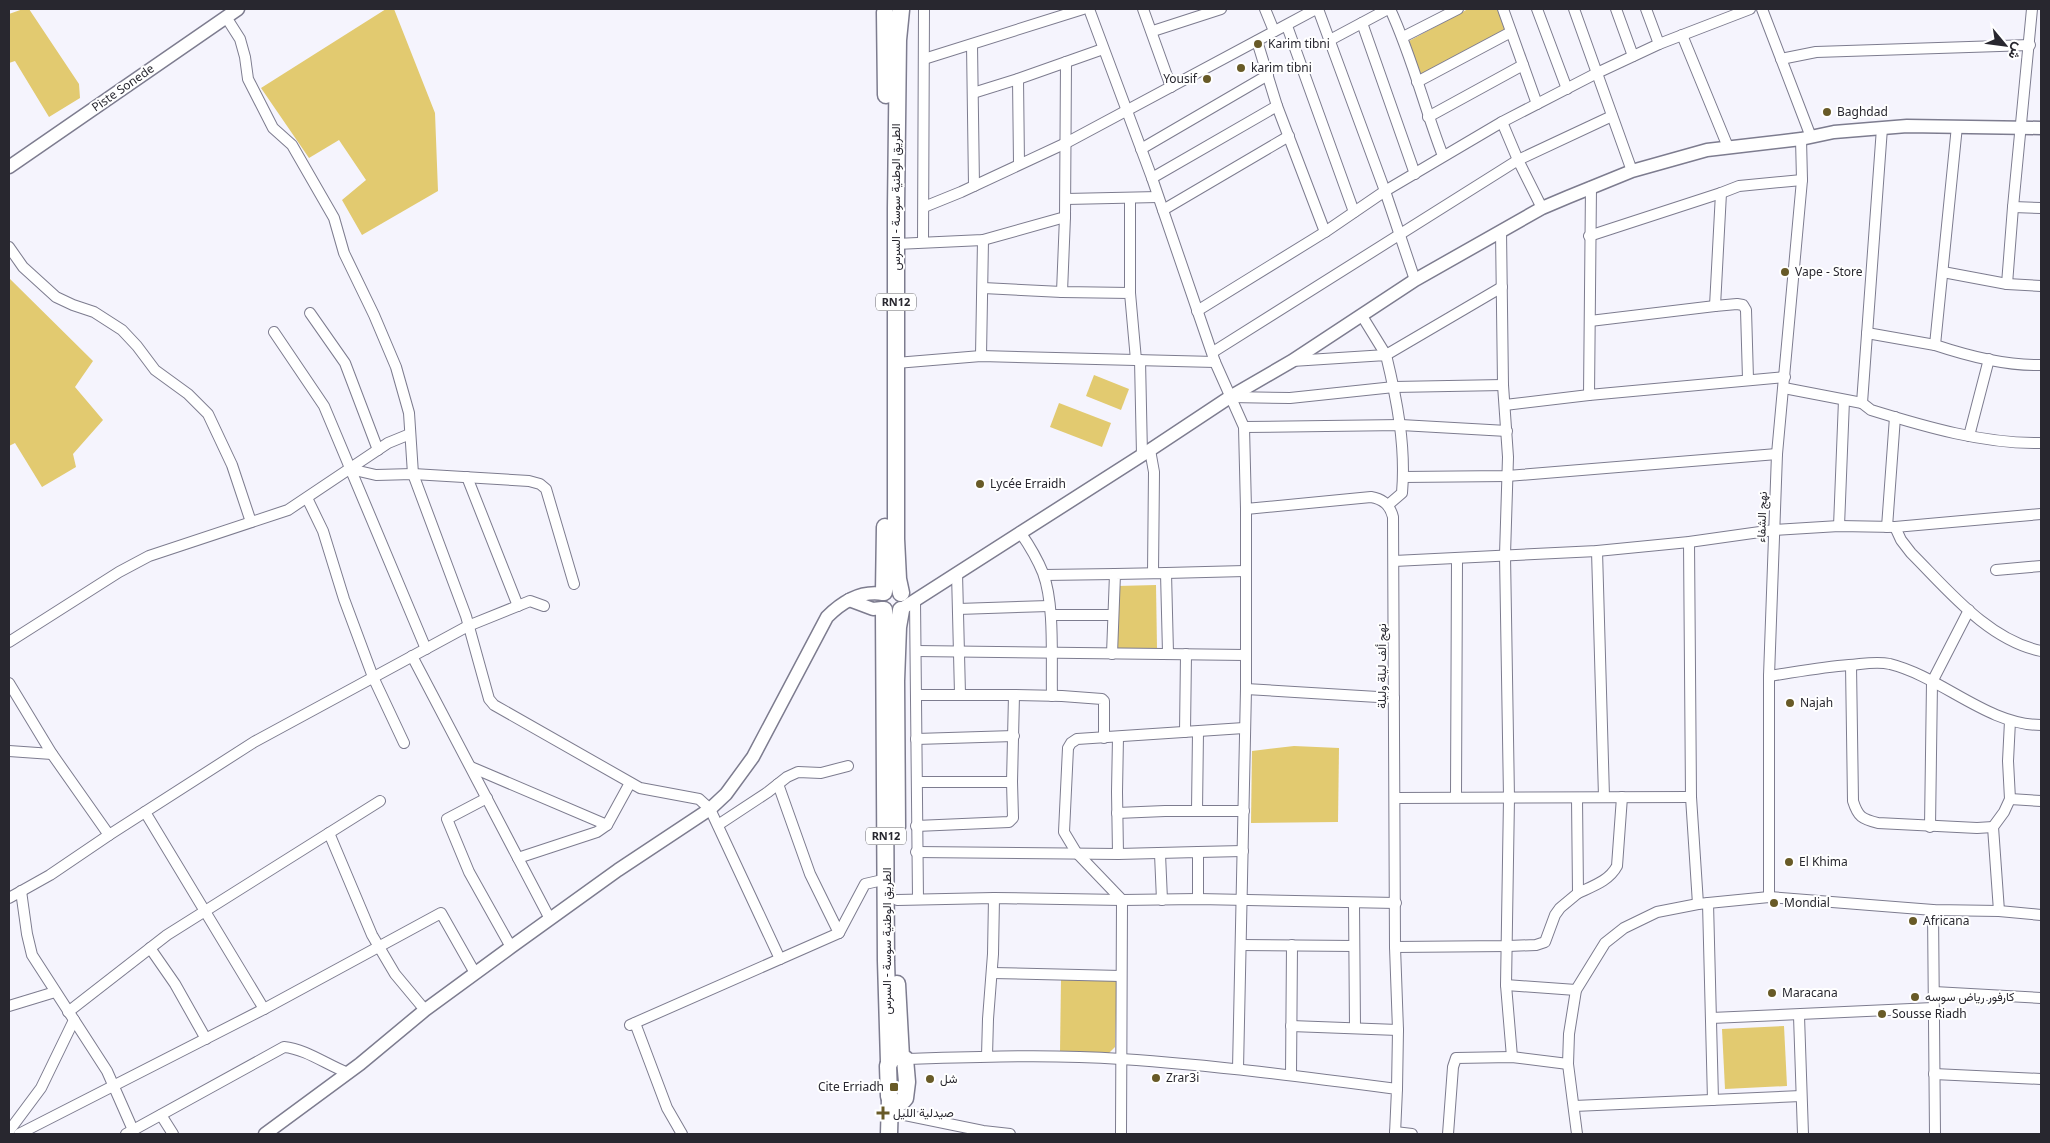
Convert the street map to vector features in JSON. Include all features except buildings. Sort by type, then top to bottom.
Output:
[{"type":"highway","name":"الطريق الوطنية سوسة - السرس","points":[[892,10],[898,40],[896,539],[898,579],[905,601],[898,627],[896,681],[898,1059]]},
{"type":"highway","name":"الطريق الوطنية سوسة - السرس","points":[[892,10],[887,124],[883,601],[887,880],[886,961],[898,1059]]},
{"type":"highway","points":[[895,589],[905,601],[890,614],[883,601],[895,589]]},
{"type":"highway","name":"RN12","points":[[898,1059],[888,1081],[897,1105],[900,1134]]},
{"type":"highway","name":"RN12","points":[[889,1134],[897,1105]]},
{"type":"street","name":"Piste Sonede","points":[[9,167],[238,9]]},
{"type":"street","points":[[924,9],[924,242]]},
{"type":"street","points":[[924,59],[1083,9]]},
{"type":"street","points":[[1089,9],[1152,178],[1214,357],[1244,426],[1246,689],[1238,1069]]},
{"type":"street","points":[[1144,9],[1171,88]]},
{"type":"street","points":[[1152,31],[1221,9]]},
{"type":"street","points":[[1266,9],[1274,31]]},
{"type":"street","points":[[924,207],[974,186],[1066,142],[1317,9],[1385,191],[1415,280]]},
{"type":"street","points":[[1330,40],[1389,9],[1403,37],[1442,156]]},
{"type":"street","points":[[1403,37],[1458,9]]},
{"type":"street","points":[[1503,9],[1537,104]]},
{"type":"street","points":[[1537,9],[1567,89]]},
{"type":"street","points":[[1574,9],[1632,171]]},
{"type":"street","points":[[1616,9],[1632,56]]},
{"type":"street","points":[[1646,9],[1658,44]]},
{"type":"street","points":[[1197,311],[1325,232],[1385,191],[1502,122],[1596,73],[1658,44],[1750,9]]},
{"type":"street","name":"نهج الشفاء","points":[[1762,9],[1781,59],[1806,138],[1778,454],[1774,530],[1769,676],[1769,897]]},
{"type":"street","points":[[2007,284],[2032,9]]},
{"type":"street","points":[[226,17],[240,39],[248,79],[273,128],[292,145],[334,218],[344,253],[374,315],[396,367],[409,413],[413,474],[468,626],[489,699],[494,705],[640,788],[699,799],[710,809],[780,959]]},
{"type":"street","points":[[1362,23],[1415,174]]},
{"type":"street","points":[[1287,26],[1354,212]]},
{"type":"street","points":[[1417,82],[1511,32]]},
{"type":"street","points":[[1682,36],[1728,147]]},
{"type":"street","points":[[1257,41],[1277,106],[1325,232]]},
{"type":"street","points":[[972,44],[974,186]]},
{"type":"street","points":[[1781,59],[1816,52],[2030,45]]},
{"type":"street","points":[[973,93],[1103,48]]},
{"type":"street","points":[[1062,292],[1066,199],[1066,62]]},
{"type":"street","points":[[1428,117],[1523,65]]},
{"type":"street","points":[[1141,149],[1268,75]]},
{"type":"street","points":[[1018,79],[1020,164]]},
{"type":"street","points":[[1152,178],[1277,106]]},
{"type":"street","points":[[896,363],[980,356],[1138,360],[1214,357],[1518,160],[1612,116]]},
{"type":"street","points":[[1502,122],[1518,160],[1542,208]]},
{"type":"street","points":[[918,899],[916,852],[916,651],[905,601],[957,573],[1146,453],[1230,397],[1292,361],[1415,280],[1542,208],[1590,187],[1632,171],[1707,150],[1806,138],[1834,132],[1907,126],[2041,128]]},
{"type":"street","points":[[1935,345],[1957,126]]},
{"type":"street","points":[[1862,403],[1882,128]]},
{"type":"street","points":[[1163,210],[1289,136]]},
{"type":"street","points":[[1589,236],[1721,194],[1739,186],[1802,180]]},
{"type":"street","points":[[1589,394],[1590,187]]},
{"type":"street","points":[[1715,306],[1721,194]]},
{"type":"street","points":[[1066,199],[1158,197]]},
{"type":"street","points":[[1130,199],[1130,293],[1146,453],[1154,472],[1153,573]]},
{"type":"street","points":[[2013,207],[2041,208]]},
{"type":"street","points":[[896,244],[983,240],[1065,217]]},
{"type":"street","points":[[1501,231],[1503,385],[1508,476],[1506,555],[1509,798],[1506,984],[1512,1057]]},
{"type":"street","points":[[980,356],[983,240]]},
{"type":"street","points":[[9,247],[23,267],[56,297],[94,312],[116,324],[138,346],[155,370],[188,394],[208,414],[216,426],[232,465],[251,522]]},
{"type":"street","points":[[1943,272],[2007,284],[2041,286]]},
{"type":"street","points":[[1292,361],[1386,355],[1502,287]]},
{"type":"street","points":[[982,288],[1130,293]]},
{"type":"street","points":[[1590,321],[1715,306],[1743,305],[1746,310],[1748,379]]},
{"type":"street","points":[[310,313],[345,363],[378,450]]},
{"type":"street","points":[[1246,509],[1371,497],[1382,500],[1388,505],[1402,493],[1401,425],[1394,387],[1386,355],[1362,316]]},
{"type":"street","points":[[274,332],[324,406],[426,649]]},
{"type":"street","points":[[1867,333],[1935,345],[1989,359],[2028,366],[2041,365]]},
{"type":"street","points":[[1969,436],[1989,359]]},
{"type":"street","points":[[1504,405],[1589,394],[1785,377]]},
{"type":"street","points":[[1230,397],[1290,398],[1394,387],[1503,385]]},
{"type":"street","points":[[1784,388],[1862,403],[1871,410],[1969,436],[2041,444]]},
{"type":"street","points":[[1839,526],[1844,400]]},
{"type":"street","points":[[1895,417],[1891,527],[1911,553],[1985,625],[2010,638],[2041,650]]},
{"type":"street","points":[[1244,426],[1401,425],[1507,431]]},
{"type":"street","points":[[9,642],[119,572],[149,556],[288,510],[388,443],[410,434]]},
{"type":"street","points":[[1403,477],[1508,476],[1778,454]]},
{"type":"street","points":[[350,469],[376,475],[413,474],[468,477],[529,481],[540,484],[546,489],[574,584]]},
{"type":"street","points":[[468,477],[518,606]]},
{"type":"street","points":[[307,498],[323,530],[344,600],[373,677],[404,744]]},
{"type":"street","name":"نهج ألف ليلة وليلة","points":[[1388,505],[1394,517],[1398,1030],[1395,1133]]},
{"type":"street","points":[[1394,561],[1597,551],[1689,542],[1774,530],[1839,526],[1891,527],[2041,514]]},
{"type":"street","points":[[1020,532],[1037,559],[1044,575],[1050,611],[1052,696]]},
{"type":"street","points":[[1689,542],[1691,797],[1703,904],[1711,1018],[1713,1100]]},
{"type":"street","points":[[1597,551],[1604,797]]},
{"type":"street","points":[[1456,798],[1457,559]]},
{"type":"street","points":[[1996,570],[2041,566]]},
{"type":"street","points":[[1044,575],[1245,571]]},
{"type":"street","points":[[957,573],[960,694]]},
{"type":"street","points":[[1166,573],[1168,653]]},
{"type":"street","points":[[1112,654],[1115,574]]},
{"type":"street","points":[[265,1134],[348,1073],[425,1010],[475,973],[618,870],[710,809],[726,794],[753,757],[827,617],[848,600],[866,594],[883,601]]},
{"type":"street","points":[[9,898],[50,875],[254,742],[373,677],[468,626],[530,601],[544,606]]},
{"type":"street","points":[[958,609],[1050,611],[1113,616]]},
{"type":"street","points":[[1930,827],[1932,682],[1969,610]]},
{"type":"street","points":[[916,651],[1246,655]]},
{"type":"street","points":[[1185,732],[1186,654]]},
{"type":"street","points":[[412,656],[550,919]]},
{"type":"street","points":[[1769,676],[1874,662],[1890,664],[1913,672],[2010,721],[2041,726]]},
{"type":"street","points":[[1851,665],[1852,801],[1856,811],[1864,820],[1878,823],[1930,827],[1993,827]]},
{"type":"street","points":[[9,683],[52,754],[109,835]]},
{"type":"street","points":[[1246,689],[1394,698]]},
{"type":"street","points":[[916,695],[1052,696],[1103,700],[1104,738]]},
{"type":"street","points":[[916,826],[1009,822],[1013,818],[1014,695]]},
{"type":"street","points":[[2000,911],[1993,827],[2004,812],[2010,799],[2008,761],[2010,721]]},
{"type":"street","points":[[1121,1134],[1122,900],[1076,852],[1064,832],[1068,748],[1077,739],[1244,728]]},
{"type":"street","points":[[1197,811],[1198,732]]},
{"type":"street","points":[[916,739],[1014,736]]},
{"type":"street","points":[[1118,737],[1118,854]]},
{"type":"street","points":[[9,751],[52,754]]},
{"type":"street","points":[[718,825],[787,776],[798,772],[821,773],[848,766]]},
{"type":"street","points":[[471,767],[607,824]]},
{"type":"street","points":[[917,782],[1012,782]]},
{"type":"street","points":[[518,858],[597,832],[607,824],[630,783]]},
{"type":"street","points":[[778,784],[810,874],[839,933]]},
{"type":"street","points":[[1396,947],[1508,946],[1536,945],[1545,942],[1555,915],[1560,908],[1578,893],[1602,882],[1614,872],[1617,866],[1622,797]]},
{"type":"street","points":[[1395,798],[1691,797]]},
{"type":"street","points":[[487,798],[447,819],[469,872],[511,947]]},
{"type":"street","points":[[1578,798],[1578,893]]},
{"type":"street","points":[[2010,799],[2041,801]]},
{"type":"street","points":[[9,1131],[41,1088],[71,1016],[150,948],[205,910],[380,801]]},
{"type":"street","points":[[1117,813],[1244,811]]},
{"type":"street","points":[[144,812],[264,1008]]},
{"type":"street","points":[[329,833],[372,936],[395,974],[425,1010]]},
{"type":"street","points":[[916,852],[959,854],[1076,852],[1160,854],[1243,851]]},
{"type":"street","points":[[1198,852],[1198,898]]},
{"type":"street","points":[[1160,854],[1162,900]]},
{"type":"street","points":[[682,1134],[667,1108],[633,1024],[839,933],[865,884],[887,880]]},
{"type":"street","points":[[21,891],[26,934],[32,955],[88,1039],[114,1084],[130,1132],[284,1047],[302,1051],[348,1073]]},
{"type":"street","points":[[1578,1134],[1568,1064],[1569,1034],[1576,990],[1606,943],[1624,928],[1657,912],[1703,904],[1769,897],[1933,910],[2000,911],[2041,915]]},
{"type":"street","points":[[897,900],[994,898],[1162,900],[1198,898],[1354,904],[1396,903]]},
{"type":"street","points":[[987,1056],[994,898]]},
{"type":"street","points":[[1354,904],[1355,1028]]},
{"type":"street","points":[[1933,910],[1935,1134]]},
{"type":"street","points":[[19,1134],[114,1084],[206,1039],[440,913],[475,973]]},
{"type":"street","points":[[1241,945],[1354,946]]},
{"type":"street","points":[[1291,1076],[1292,945]]},
{"type":"street","points":[[150,948],[175,984],[206,1039]]},
{"type":"street","points":[[992,974],[1121,976]]},
{"type":"street","points":[[1506,984],[1576,990]]},
{"type":"street","points":[[9,1006],[55,992]]},
{"type":"street","points":[[1934,992],[2041,998]]},
{"type":"street","points":[[1711,1018],[1799,1016],[1933,1008]]},
{"type":"street","points":[[1799,1016],[1803,1134]]},
{"type":"street","points":[[1291,1026],[1398,1030]]},
{"type":"street","points":[[898,1059],[987,1056],[1120,1059],[1238,1069],[1397,1089]]},
{"type":"street","points":[[1448,1134],[1454,1060],[1512,1057],[1568,1064]]},
{"type":"street","points":[[1934,1074],[2041,1079]]},
{"type":"street","points":[[1574,1106],[1801,1096]]},
{"type":"street","points":[[897,1105],[983,1131],[1010,1134]]},
{"type":"street","points":[[161,1115],[174,1134]]},
{"type":"street","points":[[1395,1133],[1412,1134]]},
{"type":"shaded area","points":[[29,9],[79,84],[80,98],[49,117],[15,61],[9,63],[9,14]]},
{"type":"shaded area","points":[[386,9],[394,9],[435,113],[438,191],[362,235],[342,200],[366,180],[339,140],[309,158],[261,88]]},
{"type":"shaded area","points":[[1468,9],[1499,9],[1507,29],[1424,76],[1419,75],[1409,41]]},
{"type":"shaded area","points":[[9,278],[93,361],[75,387],[103,420],[73,454],[76,467],[42,487],[15,443],[9,446]]},
{"type":"shaded area","points":[[1094,375],[1129,389],[1121,410],[1086,396]]},
{"type":"shaded area","points":[[1059,403],[1111,423],[1102,447],[1050,427]]},
{"type":"shaded area","points":[[1156,585],[1157,649],[1118,649],[1117,586]]},
{"type":"shaded area","points":[[1294,746],[1339,748],[1338,822],[1251,823],[1252,751]]},
{"type":"shaded area","points":[[1061,979],[1117,979],[1115,1047],[1107,1055],[1060,1052]]},
{"type":"shaded area","points":[[1784,1026],[1787,1086],[1725,1089],[1722,1029]]},
{"type":"place","name":"Karim tibni","points":[[1258,44]]},
{"type":"place","name":"karim tibni","points":[[1241,68]]},
{"type":"place","name":"Yousif","points":[[1207,79]]},
{"type":"place","name":"Baghdad","points":[[1827,112]]},
{"type":"place","name":"Vape - Store","points":[[1785,272]]},
{"type":"place","name":"Lycée Erraidh","points":[[980,484]]},
{"type":"place","name":"Najah","points":[[1790,703]]},
{"type":"place","name":"El Khima","points":[[1789,862]]},
{"type":"place","name":"Mondial","points":[[1774,903]]},
{"type":"place","name":"Africana","points":[[1913,921]]},
{"type":"place","name":"Maracana","points":[[1772,993]]},
{"type":"place","name":"كارفور رياض سوسه","points":[[1915,997]]},
{"type":"place","name":"Sousse Riadh","points":[[1882,1014]]},
{"type":"place","name":"Zrar3i","points":[[1156,1078]]},
{"type":"place","name":"شل","points":[[930,1079]]},
{"type":"place","name":"Cite Erriadh","points":[[894,1087]]},
{"type":"place","name":"صيدلية الليل","points":[[883,1113]]}]
